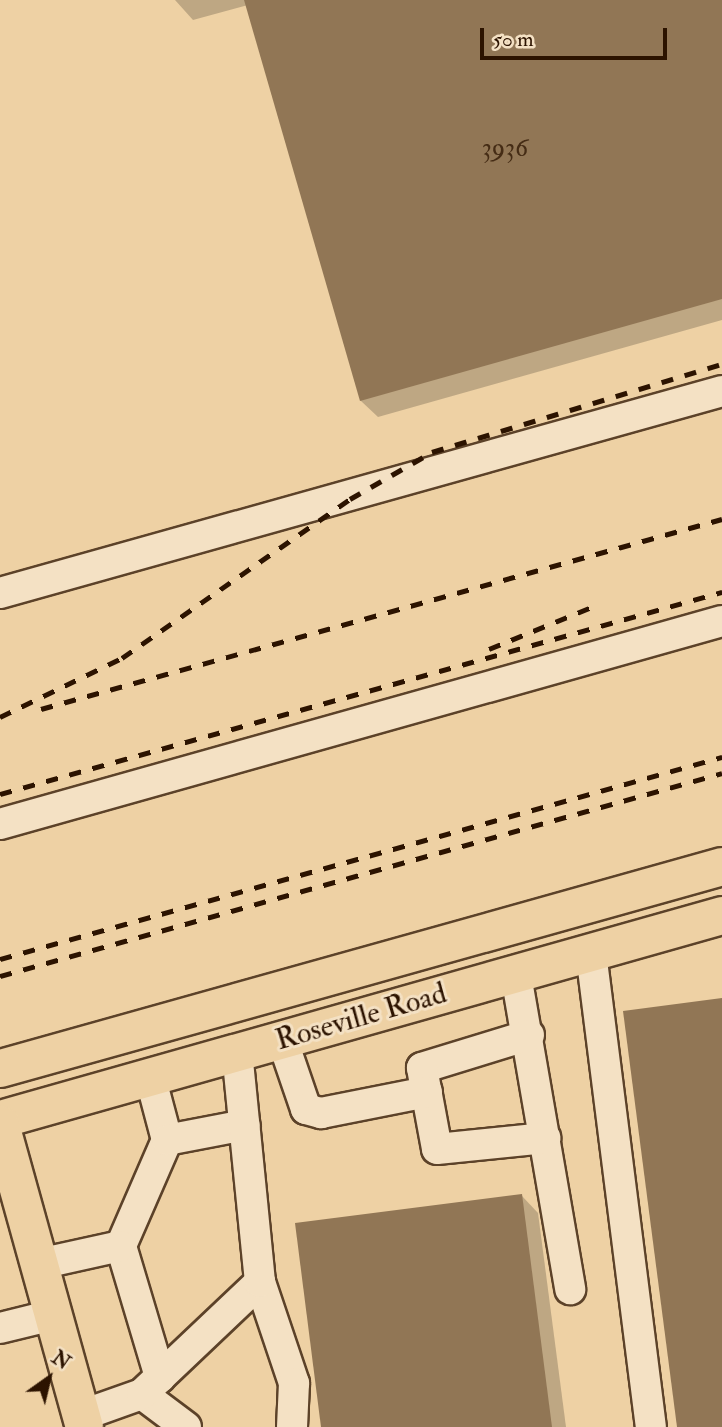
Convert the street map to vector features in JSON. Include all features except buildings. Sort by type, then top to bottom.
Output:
[{"type":"main road","name":"Roseville Road","points":[[0,1068],[722,866]]},
{"type":"main road","name":"Roseville Road","points":[[0,1119],[722,915]]},
{"type":"main road","points":[[0,1124],[10,1198],[39,1264],[82,1421]]},
{"type":"lane","points":[[0,593],[722,391]]},
{"type":"lane","points":[[0,824],[722,621]]},
{"type":"lane","points":[[591,953],[651,1427]]},
{"type":"lane","points":[[516,975],[529,1035],[569,1290]]},
{"type":"lane","points":[[529,1035],[422,1068],[437,1149],[545,1138]]},
{"type":"lane","points":[[282,1039],[306,1110],[321,1113],[427,1092]]},
{"type":"lane","points":[[237,1052],[260,1282],[294,1383],[292,1427]]},
{"type":"lane","points":[[149,1076],[167,1140],[121,1246],[151,1386],[186,1427]]},
{"type":"lane","points":[[167,1140],[245,1125]]},
{"type":"lane","points":[[39,1264],[121,1246]]},
{"type":"lane","points":[[82,1421],[151,1386],[260,1282]]},
{"type":"lane","points":[[0,1328],[53,1315]]},
{"type":"railway","points":[[0,717],[122,658],[350,499],[432,452],[722,364]]},
{"type":"railway","points":[[41,709],[722,519]]},
{"type":"railway","points":[[0,794],[722,592]]},
{"type":"railway","points":[[489,649],[592,607]]},
{"type":"railway","points":[[0,959],[722,757]]},
{"type":"railway","points":[[0,976],[722,773]]}]
